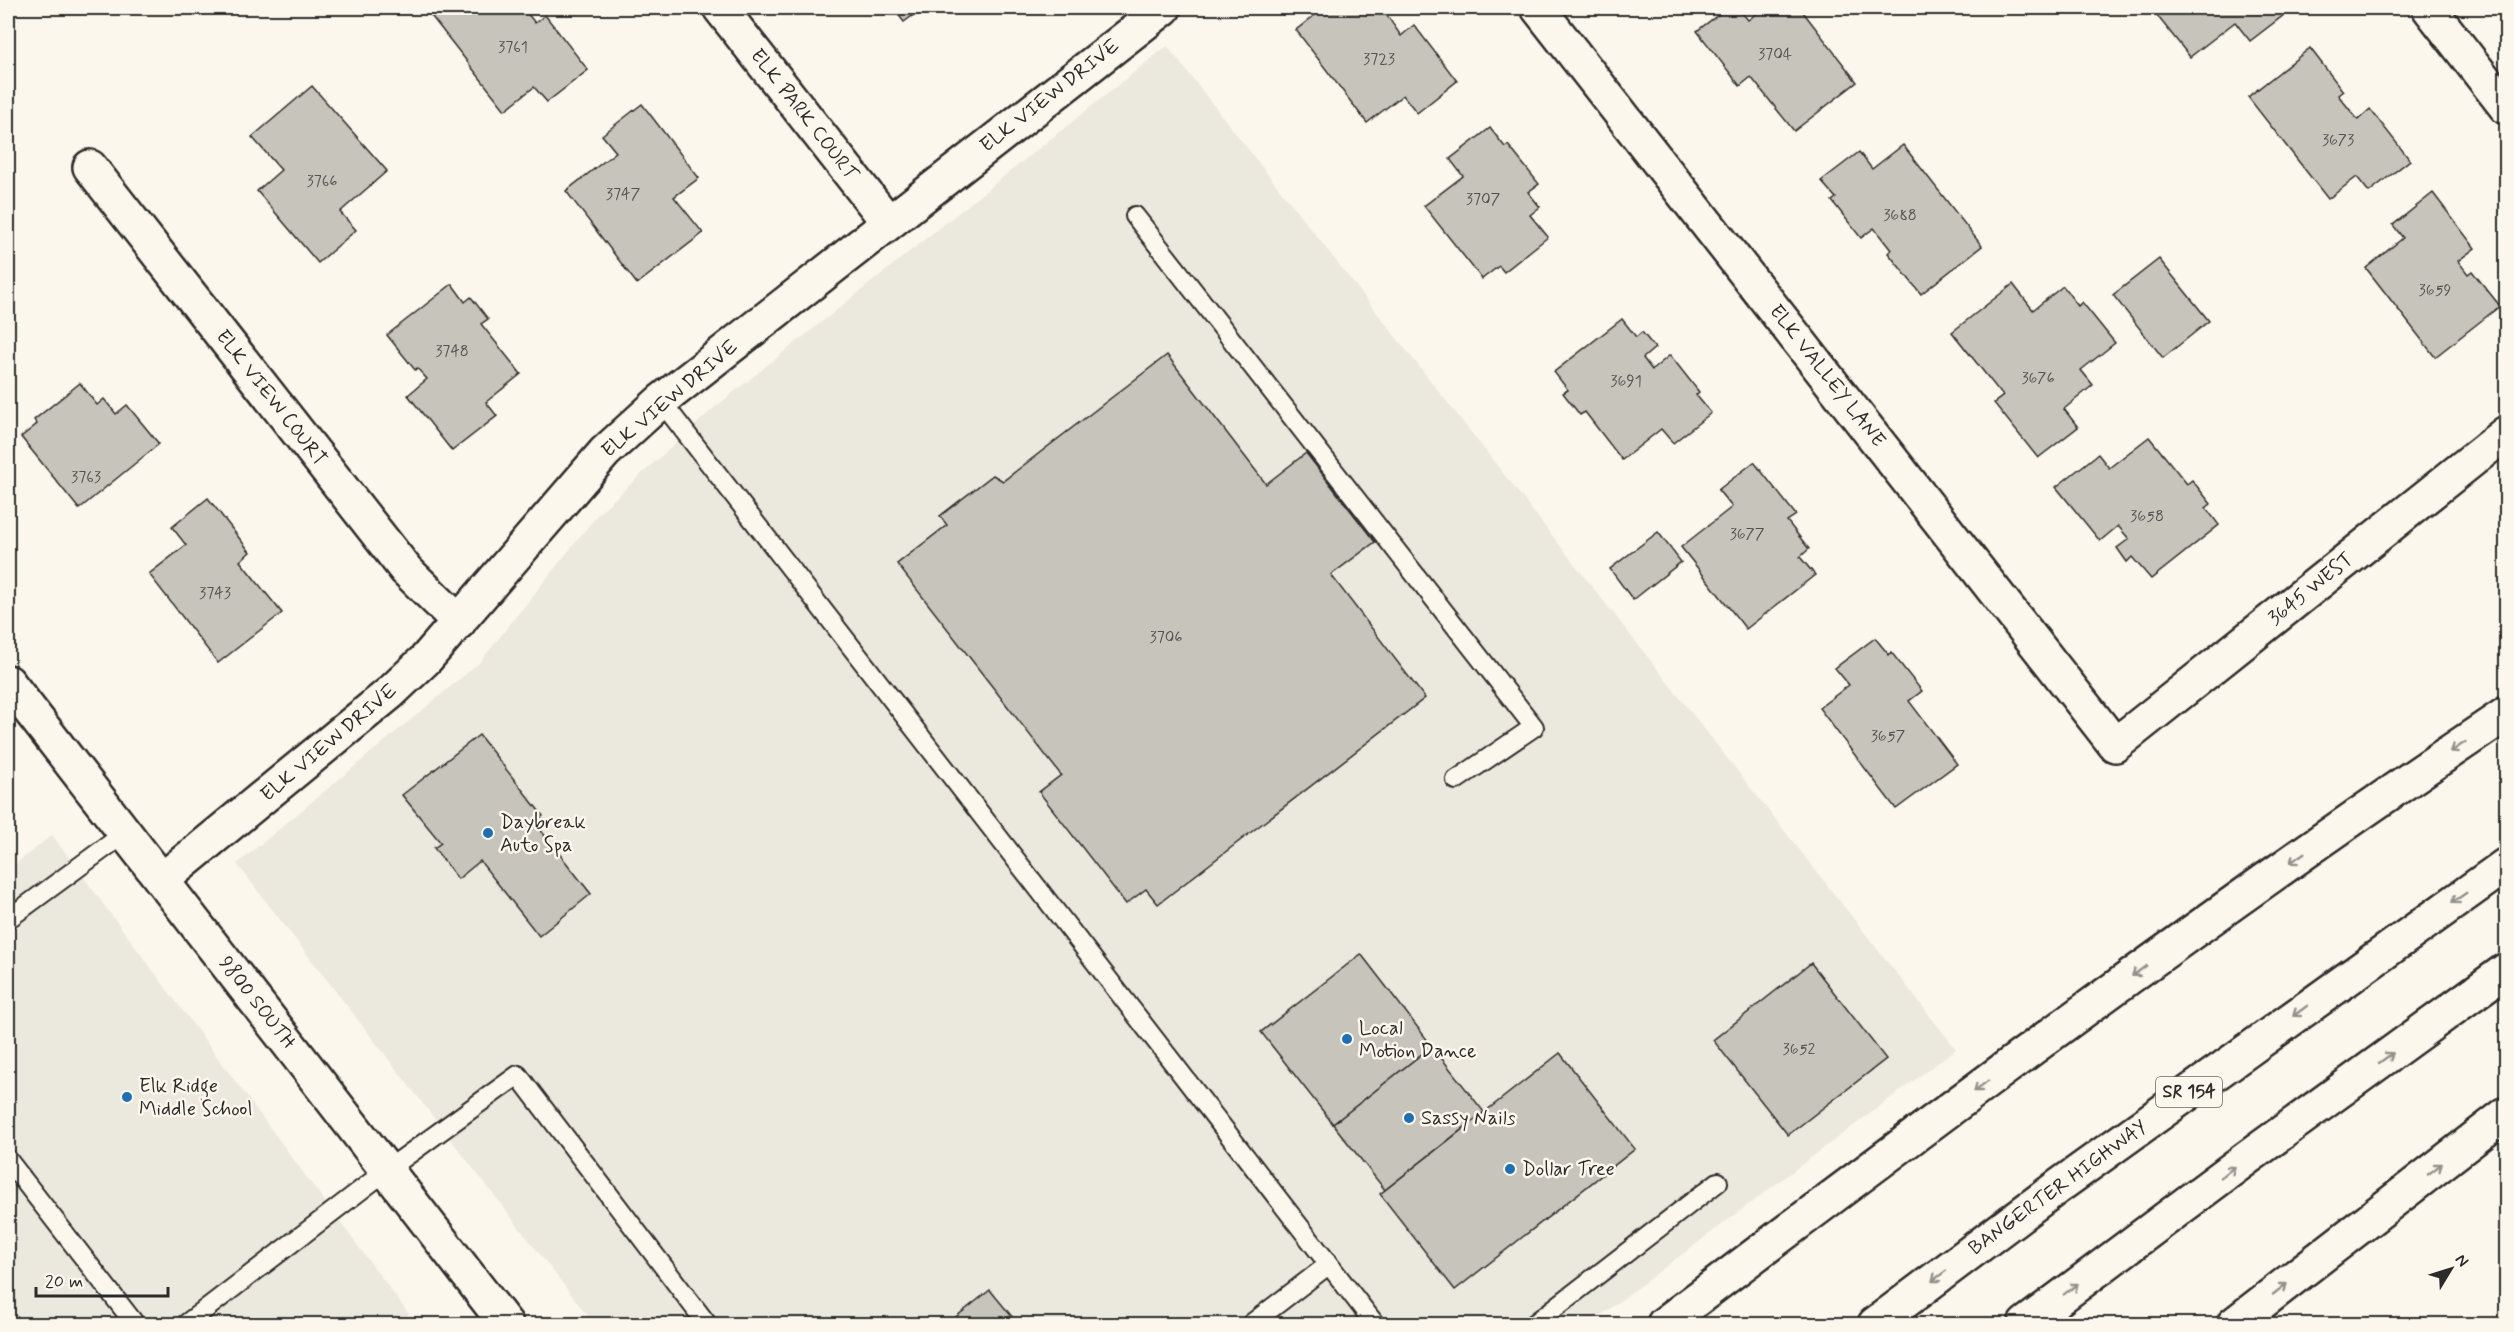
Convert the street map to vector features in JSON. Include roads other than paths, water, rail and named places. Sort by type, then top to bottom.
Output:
[{"type":"main road","name":"ELK PARK COURT","points":[[720,8],[888,222]]},
{"type":"main road","name":"ELK VIEW DRIVE","points":[[162,880],[390,693],[426,659],[605,452],[661,401],[1164,8]]},
{"type":"main road","name":"ELK VALLEY LANE","points":[[1539,8],[2115,745]]},
{"type":"main road","points":[[2428,8],[2506,107]]},
{"type":"main road","name":"ELK VIEW COURT","points":[[90,167],[406,570],[459,622]]},
{"type":"main road","name":"3645 WEST","points":[[2115,745],[2506,433]]},
{"type":"main road","name":"9800 SOUTH","points":[[8,682],[506,1324]]},
{"type":"main road","points":[[1664,1324],[2026,1052],[2275,874],[2506,714]]},
{"type":"main road","name":"BANGERTER HIGHWAY","points":[[1875,1324],[2056,1188],[2506,865]]},
{"type":"main road","points":[[2025,1324],[2247,1158],[2506,970]]},
{"type":"main road","points":[[2234,1324],[2506,1114]]},
{"type":"lane","points":[[1135,216],[1534,727],[1456,780]]},
{"type":"lane","points":[[661,401],[1375,1324]]},
{"type":"lane","points":[[8,919],[125,833]]},
{"type":"lane","points":[[186,1324],[387,1170],[518,1075],[707,1324]]},
{"type":"lane","points":[[8,1160],[135,1324]]},
{"type":"lane","points":[[1534,1324],[1718,1182]]},
{"type":"lane","points":[[1251,1324],[1329,1265]]},
{"type":"place","name":"Daybreak Auto Spa","points":[[488,833]]},
{"type":"place","name":"Local Motion Dance","points":[[1347,1039]]},
{"type":"place","name":"Elk Ridge Middle School","points":[[127,1097]]},
{"type":"place","name":"Sassy Nails","points":[[1409,1118]]},
{"type":"place","name":"Dollar Tree","points":[[1510,1169]]}]
